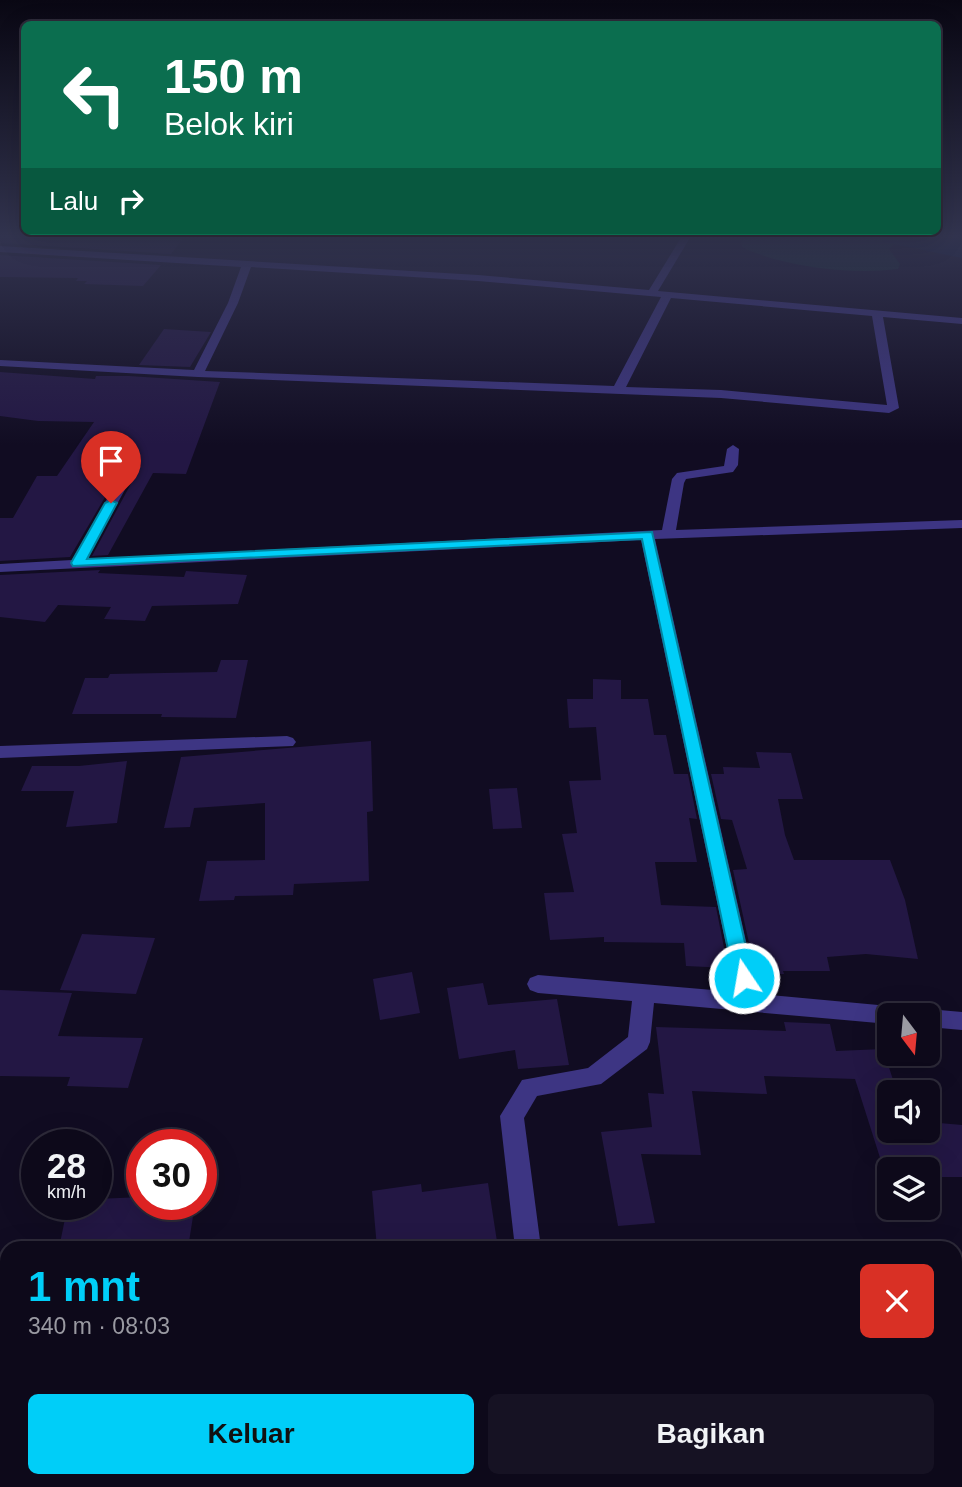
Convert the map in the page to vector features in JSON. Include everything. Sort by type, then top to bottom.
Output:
[{"type":"street","points":[[198,374],[232,305]]},
{"type":"street","points":[[618,390],[662,305]]},
{"type":"street","points":[[800,305],[962,321]]},
{"type":"street","points":[[0,363],[198,374],[722,394],[889,409],[893,408],[892,387],[877,312]]},
{"type":"street","points":[[668,534],[677,482],[682,476],[728,469],[732,465],[733,449]]},
{"type":"street","points":[[78,563],[133,464]]},
{"type":"street","points":[[0,568],[668,534],[962,524]]},
{"type":"street","points":[[648,535],[749,1004]]},
{"type":"street","points":[[0,752],[287,741]]},
{"type":"street","points":[[538,984],[877,1014]]},
{"type":"street","points":[[527,1241],[512,1116],[530,1087],[593,1077],[639,1042],[644,994]]},
{"type":"street","points":[[940,1019],[962,1021]]},
{"type":"building","points":[[164,329],[211,332],[190,367],[139,365]]},
{"type":"building","points":[[0,372],[95,379],[96,376],[129,376],[220,382],[186,474],[153,473],[108,555],[92,556],[141,465],[134,458],[125,463],[70,557],[0,561],[0,518],[13,518],[37,476],[57,476],[94,422],[38,421],[0,416]]},
{"type":"building","points":[[100,570],[98,573],[184,577],[186,571],[247,575],[238,604],[152,606],[145,621],[104,619],[111,607],[58,605],[45,622],[0,617],[0,575]]},
{"type":"building","points":[[221,660],[248,660],[236,718],[161,717],[162,714],[72,714],[85,678],[108,678],[110,674],[217,672]]},
{"type":"building","points":[[593,679],[621,680],[621,699],[648,699],[654,735],[666,735],[674,774],[688,774],[697,819],[689,818],[697,862],[655,862],[661,905],[716,907],[728,968],[686,966],[684,943],[604,942],[604,937],[550,940],[544,893],[574,892],[562,834],[577,833],[569,781],[601,780],[596,727],[569,728],[567,699],[593,699]]},
{"type":"building","points":[[371,741],[373,811],[367,812],[369,881],[294,884],[293,895],[235,896],[234,900],[199,901],[207,861],[265,860],[265,803],[194,808],[190,827],[164,828],[181,757]]},
{"type":"building","points":[[756,752],[791,753],[803,799],[778,799],[785,835],[794,860],[890,860],[905,900],[918,959],[866,954],[827,957],[830,971],[783,971],[784,974],[756,975],[733,870],[747,869],[732,820],[721,819],[711,774],[724,774],[723,767],[760,768]]},
{"type":"building","points":[[127,761],[117,823],[66,827],[74,791],[21,791],[32,766],[79,766]]},
{"type":"building","points":[[517,788],[522,828],[493,829],[489,789]]},
{"type":"building","points":[[82,934],[155,938],[136,994],[60,990]]},
{"type":"building","points":[[412,972],[420,1013],[380,1020],[373,979]]},
{"type":"building","points":[[483,983],[488,1005],[557,999],[569,1065],[518,1069],[515,1050],[459,1059],[447,988]]},
{"type":"building","points":[[0,990],[72,993],[58,1036],[143,1038],[128,1088],[67,1086],[70,1077],[0,1076]]},
{"type":"building","points":[[784,1022],[830,1024],[836,1051],[877,1049],[877,1066],[889,1066],[893,1080],[877,1080],[877,1143],[940,1143],[940,1123],[962,1125],[962,1177],[940,1177],[940,1157],[880,1157],[855,1079],[764,1076],[767,1094],[692,1091],[701,1155],[641,1154],[655,1223],[618,1226],[601,1132],[652,1127],[648,1093],[664,1094],[656,1027],[786,1031]]},
{"type":"building","points":[[488,1183],[497,1241],[376,1241],[372,1191],[421,1184],[422,1192]]},
{"type":"building","points":[[112,1198],[126,1198],[126,1220],[192,1220],[189,1241],[60,1241],[65,1220],[112,1220]]},
{"type":"route","points":[[111,503],[78,563],[648,535],[744,978]]}]
